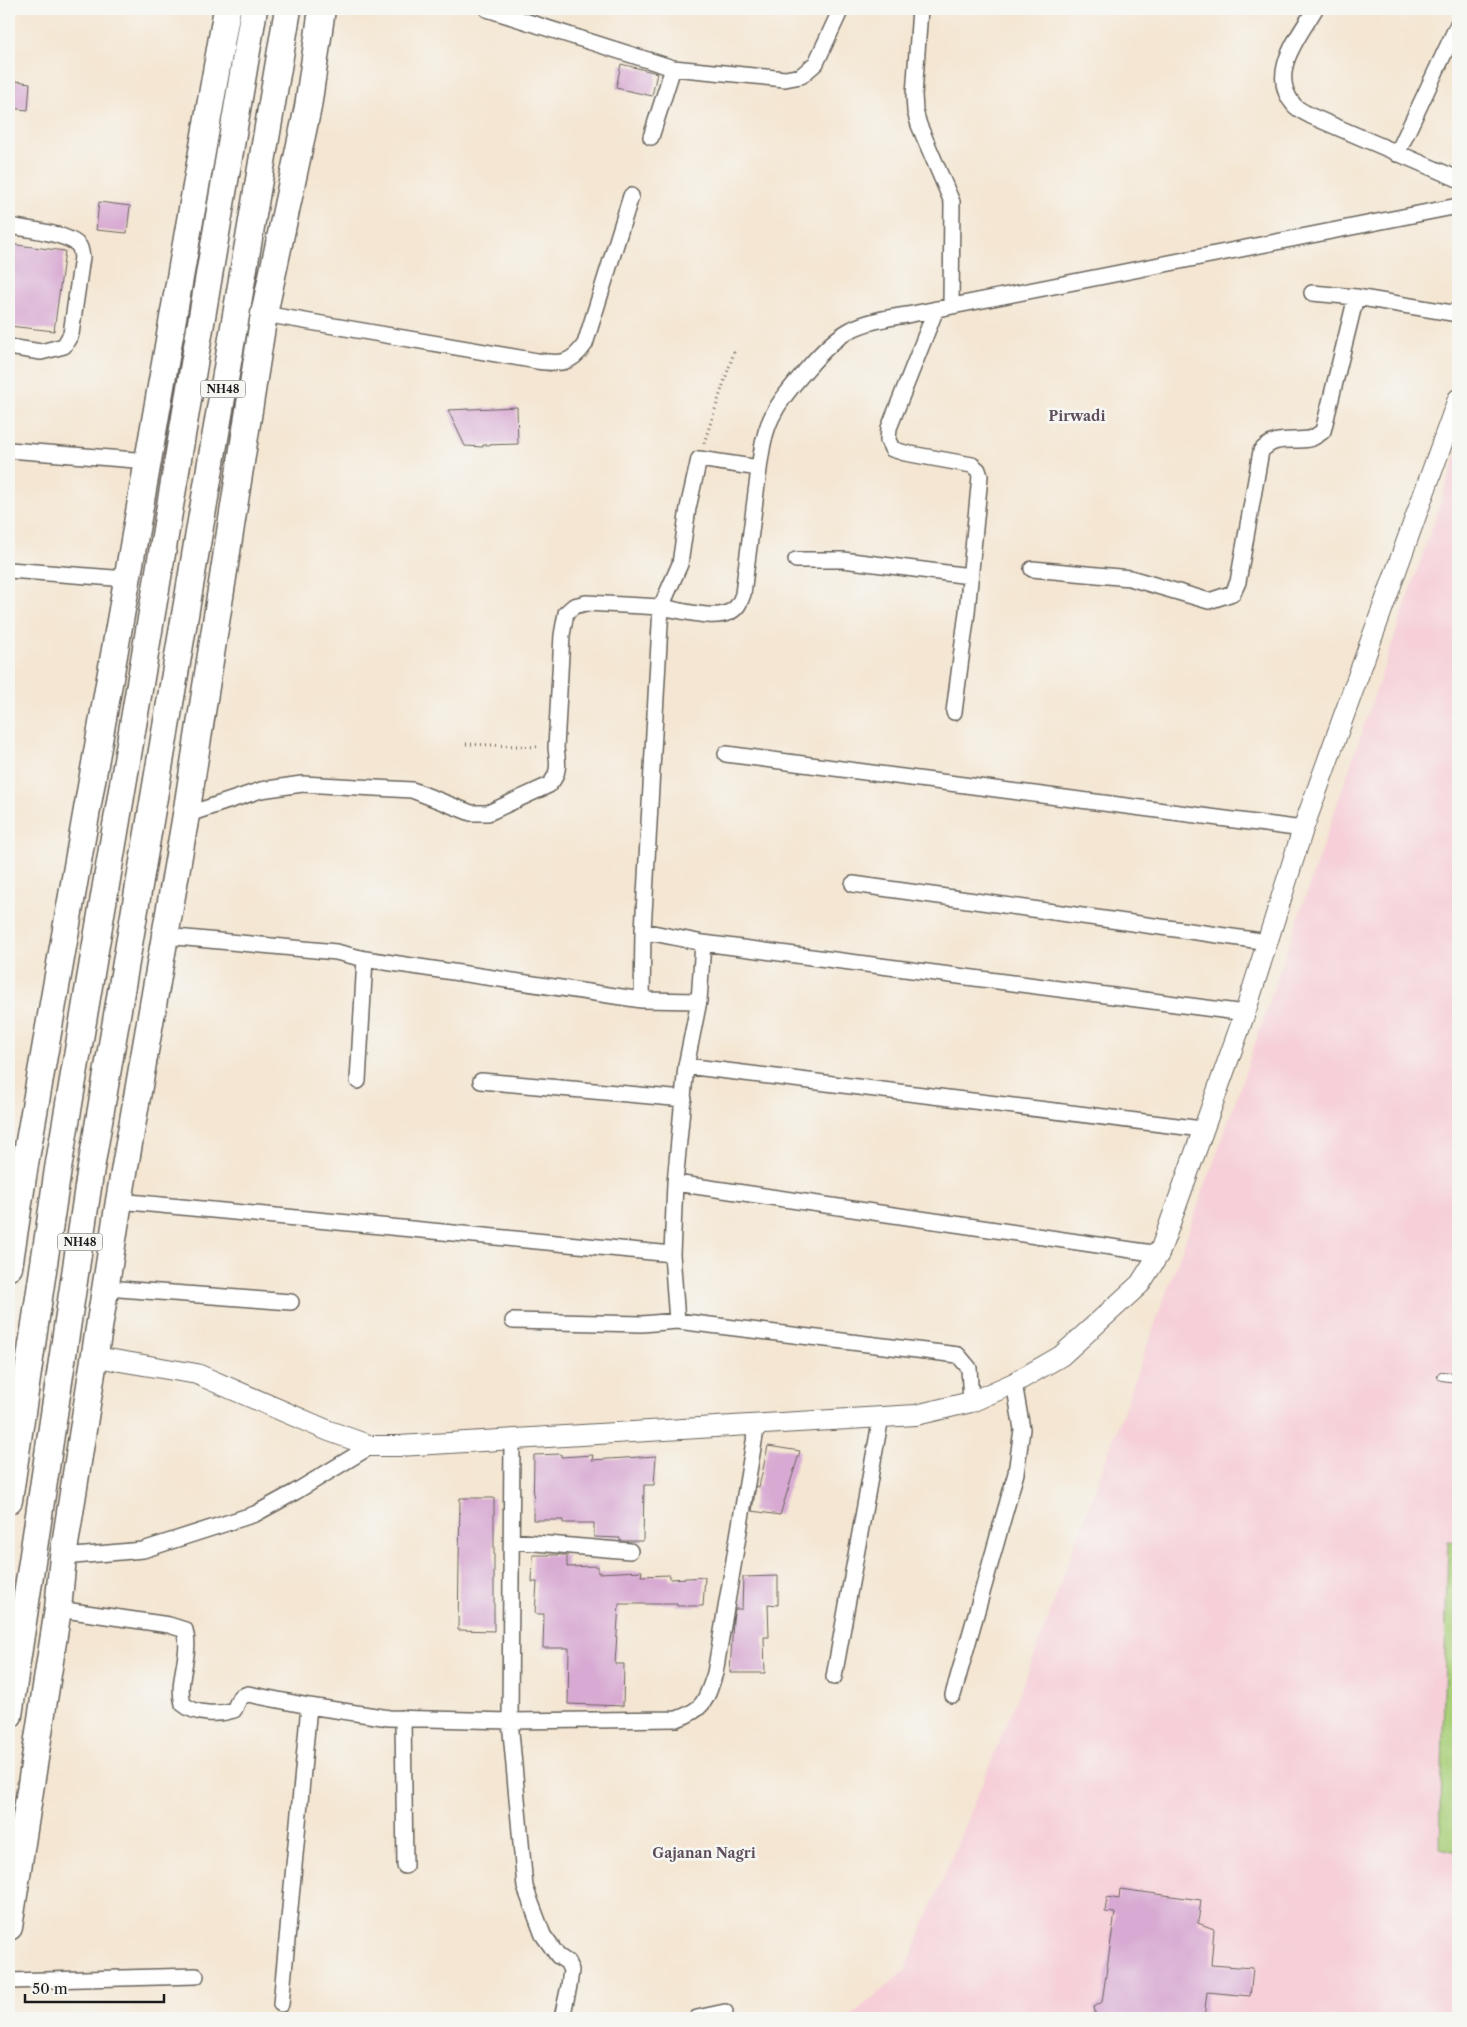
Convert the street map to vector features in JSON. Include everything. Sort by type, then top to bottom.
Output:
[{"type":"highway","points":[[9,1267],[26,1154],[228,9]]},
{"type":"highway","name":"NH48","points":[[9,1500],[58,1169],[254,9]]},
{"type":"highway","name":"NH48","points":[[9,1715],[90,1174],[288,9]]},
{"type":"highway","points":[[9,1927],[58,1609],[63,1557],[96,1357],[119,1201],[186,815],[264,314],[308,107],[322,9]]},
{"type":"street","points":[[487,9],[673,68],[786,79],[801,76],[816,62],[841,9]]},
{"type":"street","points":[[920,9],[914,95],[915,111],[919,125],[952,202],[944,307],[889,428],[888,440],[892,449],[898,451],[972,465],[978,470],[980,476],[967,612],[954,712]]},
{"type":"street","points":[[1315,9],[1285,60],[1283,78],[1286,92],[1295,106],[1311,116],[1458,179]]},
{"type":"street","points":[[1398,154],[1458,24]]},
{"type":"street","points":[[651,138],[673,68]]},
{"type":"street","points":[[264,314],[537,361],[555,363],[572,360],[585,344],[631,196]]},
{"type":"street","points":[[186,815],[261,790],[302,784],[412,790],[464,812],[488,813],[549,785],[556,778],[558,765],[556,748],[562,635],[566,613],[574,606],[586,603],[661,607],[715,616],[730,612],[738,606],[743,594],[766,434],[774,412],[816,358],[840,335],[859,325],[882,318],[1458,206]]},
{"type":"street","points":[[9,226],[64,237],[73,241],[80,248],[82,258],[71,334],[64,346],[41,352],[9,347]]},
{"type":"street","points":[[1312,293],[1356,297],[1458,314]]},
{"type":"street","points":[[1032,569],[1104,574],[1130,578],[1209,601],[1233,593],[1238,582],[1261,451],[1268,444],[1276,440],[1311,439],[1323,432],[1356,297]]},
{"type":"street","points":[[96,1357],[196,1374],[329,1431],[371,1446],[399,1446],[916,1415],[971,1402],[1014,1383],[1061,1356],[1140,1284],[1159,1254],[1202,1129],[1245,1013],[1303,829],[1458,400]]},
{"type":"street","points":[[9,450],[148,461]]},
{"type":"street","points":[[642,1000],[643,931],[661,607],[680,564],[688,508],[699,459],[760,468]]},
{"type":"street","points":[[796,560],[854,562],[970,576]]},
{"type":"street","points":[[9,570],[127,579]]},
{"type":"street","points":[[726,754],[1303,829]]},
{"type":"street","points":[[853,884],[1268,942]]},
{"type":"street","points":[[643,931],[703,943],[1245,1013]]},
{"type":"street","points":[[165,936],[336,952],[642,1000],[699,1001]]},
{"type":"street","points":[[676,1321],[672,1254],[675,1184],[686,1066],[699,1001],[703,943]]},
{"type":"street","points":[[358,1081],[365,958]]},
{"type":"street","points":[[686,1066],[1202,1129]]},
{"type":"street","points":[[480,1082],[684,1099]]},
{"type":"street","points":[[675,1184],[1159,1254]]},
{"type":"street","points":[[119,1201],[672,1254]]},
{"type":"street","points":[[106,1288],[291,1302]]},
{"type":"street","points":[[513,1320],[642,1324],[676,1321],[958,1355],[969,1368],[971,1402]]},
{"type":"street","points":[[953,1695],[1016,1473],[1022,1428],[1014,1383]]},
{"type":"street","points":[[834,1676],[880,1417]]},
{"type":"street","points":[[58,1609],[169,1625],[185,1630],[189,1642],[180,1694],[183,1704],[195,1712],[224,1713],[234,1710],[240,1697],[248,1694],[309,1706],[403,1718],[510,1721],[677,1719],[693,1713],[706,1702],[715,1673],[757,1424]]},
{"type":"street","points":[[512,1439],[510,1721],[525,1887],[543,1935],[558,1956],[567,1962],[571,1970],[562,2018]]},
{"type":"street","points":[[63,1557],[143,1550],[254,1514],[295,1492],[371,1446]]},
{"type":"street","points":[[512,1541],[630,1551]]},
{"type":"street","points":[[281,2004],[309,1706]]},
{"type":"street","points":[[403,1718],[405,1866]]},
{"type":"street","points":[[9,1981],[196,1976]]},
{"type":"street","points":[[698,2018],[725,2012]]},
{"type":"lane","points":[[1442,1376],[1458,1378]]},
{"type":"path","points":[[699,459],[735,349]]},
{"type":"path","points":[[466,744],[556,748]]},
{"type":"shaded area","points":[[1458,451],[1458,2018],[848,2018],[905,1971],[1034,1657],[1225,1131]]},
{"type":"green space","points":[[1448,1541],[1458,1542],[1458,1852],[1440,1848]]},
{"type":"building","points":[[621,64],[657,73],[652,96],[616,88]]},
{"type":"building","points":[[9,80],[30,83],[28,110],[9,108]]},
{"type":"building","points":[[99,202],[130,206],[127,233],[96,230]]},
{"type":"building","points":[[9,244],[65,251],[54,331],[9,326]]},
{"type":"building","points":[[517,407],[518,444],[483,445],[483,447],[465,446],[448,410]]},
{"type":"building","points":[[768,1446],[800,1451],[780,1515],[752,1511],[756,1486],[759,1487]]},
{"type":"building","points":[[561,1454],[561,1457],[593,1455],[592,1460],[656,1456],[654,1485],[644,1485],[643,1541],[620,1541],[620,1538],[594,1537],[594,1523],[563,1523],[563,1520],[533,1520],[534,1455]]},
{"type":"building","points":[[460,1498],[494,1498],[494,1631],[458,1630]]},
{"type":"building","points":[[533,1555],[567,1555],[567,1567],[598,1566],[598,1573],[642,1571],[641,1576],[670,1575],[670,1579],[705,1577],[703,1606],[619,1604],[615,1664],[624,1664],[623,1706],[568,1704],[569,1648],[543,1648],[544,1614],[535,1614],[537,1582],[532,1582]]},
{"type":"building","points":[[778,1576],[778,1605],[768,1604],[769,1637],[764,1637],[765,1673],[730,1673],[733,1620],[735,1609],[742,1609],[743,1577]]},
{"type":"building","points":[[1120,1889],[1201,1900],[1198,1923],[1214,1929],[1211,1965],[1253,1968],[1250,1996],[1207,1992],[1204,2018],[1096,2018],[1094,2007],[1102,2002],[1115,1913],[1105,1912],[1107,1897],[1119,1899]]},
{"type":"district","name":"Pirwadi","points":[[1077,416]]},
{"type":"district","name":"Gajanan Nagri","points":[[704,1853]]}]
